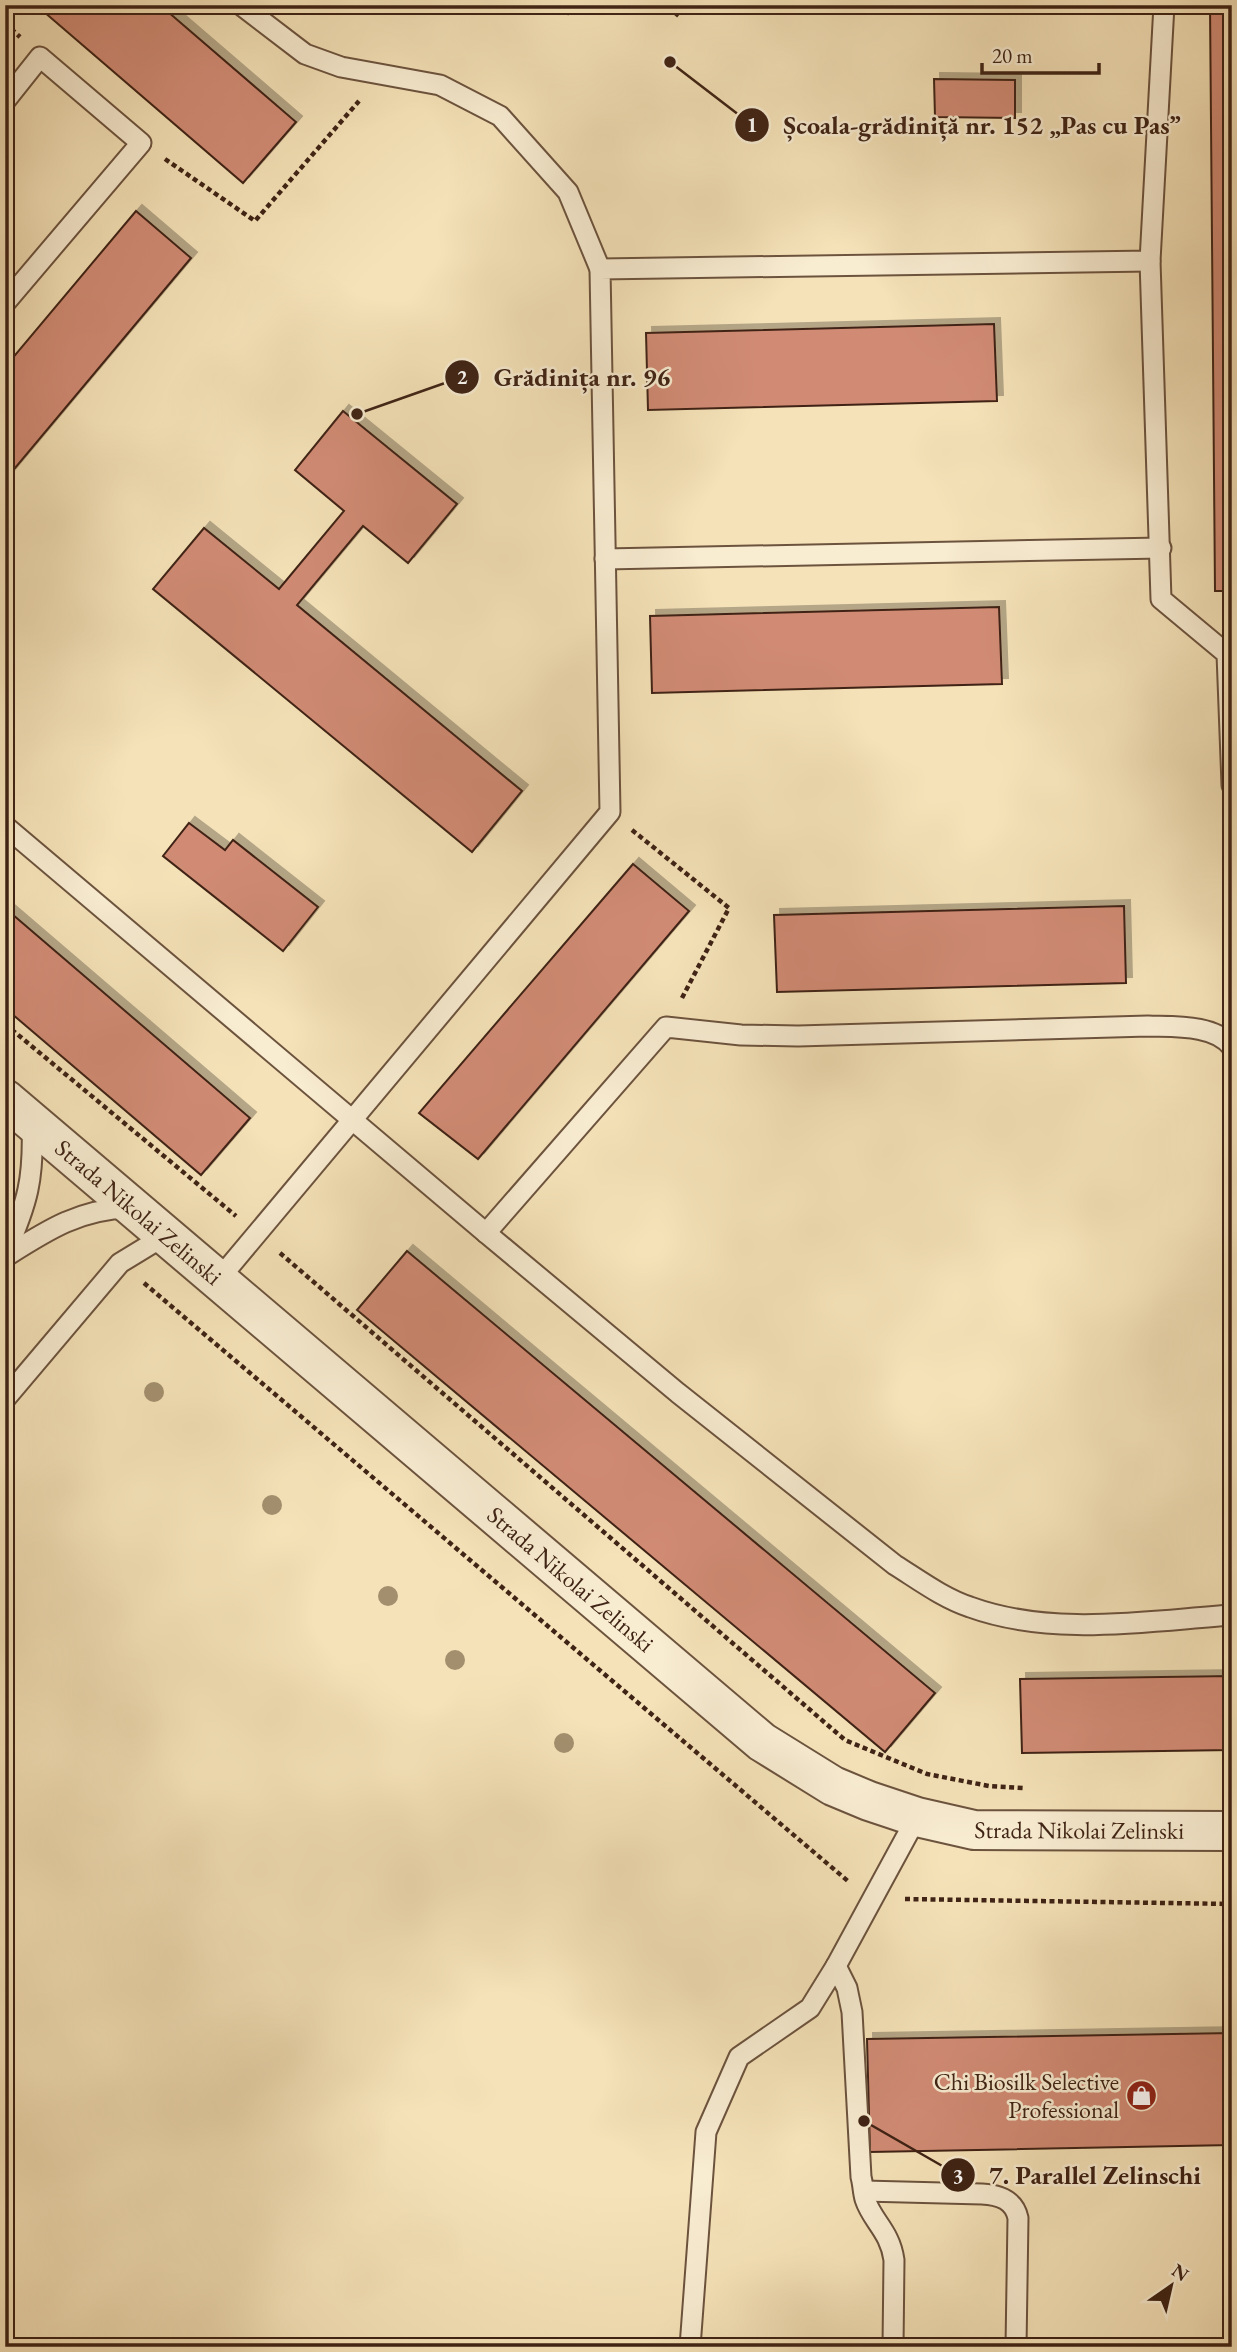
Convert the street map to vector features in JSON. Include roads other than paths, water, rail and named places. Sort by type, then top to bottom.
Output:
[{"type":"street","name":"Strada Nikolai Zelinski","points":[[18,1110],[762,1742],[833,1786],[917,1817],[974,1830],[1232,1831]]},
{"type":"lane","points":[[219,1279],[610,812],[600,269],[568,192],[500,116],[440,85],[341,67],[305,54],[241,5]]},
{"type":"lane","points":[[1164,5],[1150,261],[1161,599],[1227,654],[1232,785]]},
{"type":"lane","points":[[5,101],[40,57],[141,143],[5,303]]},
{"type":"lane","points":[[600,269],[1150,261]]},
{"type":"lane","points":[[606,559],[1161,548]]},
{"type":"lane","points":[[5,826],[351,1121],[678,1393],[895,1565],[968,1607],[1012,1619],[1079,1626],[1232,1615]]},
{"type":"lane","points":[[486,1233],[666,1027],[741,1035],[798,1036],[1148,1026],[1198,1028],[1228,1042],[1232,1048]]},
{"type":"lane","points":[[5,1255],[29,1194],[33,1159],[18,1110]]},
{"type":"lane","points":[[5,1255],[79,1215],[106,1208],[134,1208]]},
{"type":"lane","points":[[5,1399],[120,1263],[166,1235]]},
{"type":"lane","points":[[690,2347],[706,2132],[738,2057],[810,2008],[836,1966],[917,1817]]},
{"type":"lane","points":[[836,1966],[847,1988],[852,2012],[865,2201],[885,2231],[894,2260],[893,2347]]},
{"type":"lane","points":[[864,2191],[990,2194],[1010,2202],[1016,2209],[1018,2218],[1016,2347]]},
{"type":"place","name":"Școala-grădiniță nr. 152 „Pas cu Pas”","points":[[670,62]]},
{"type":"place","name":"Grădinița nr. 96","points":[[357,414]]},
{"type":"place","name":"Chi Biosilk Selective Professional","points":[[1142,2096]]},
{"type":"place","name":"7. Parallel Zelinschi","points":[[864,2121]]}]
